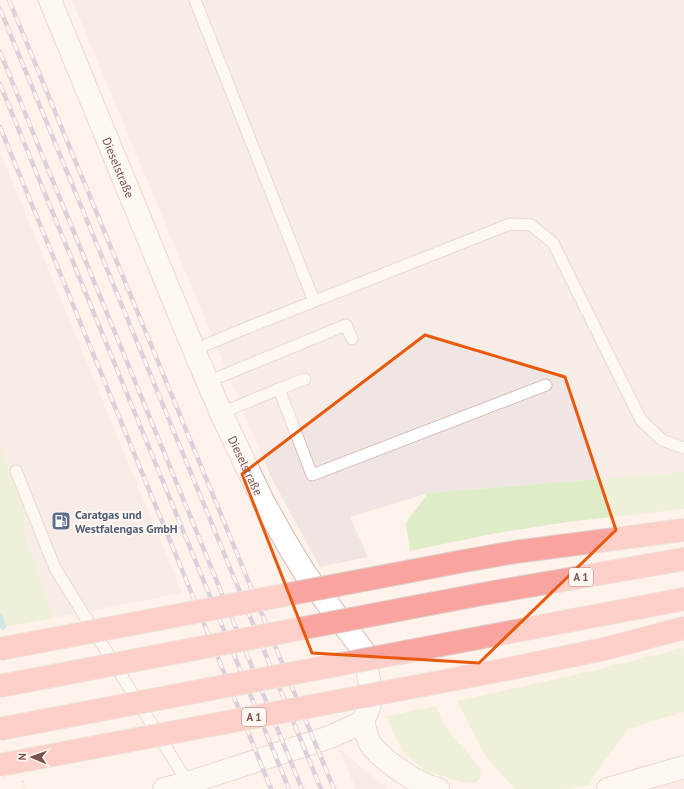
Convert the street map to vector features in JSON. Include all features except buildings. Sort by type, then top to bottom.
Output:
[{"type":"highway","points":[[0,649],[515,552],[684,530]]},
{"type":"highway","name":"A 1","points":[[0,686],[477,595],[684,559]]},
{"type":"highway","points":[[0,729],[684,599]]},
{"type":"highway","name":"A 1","points":[[0,765],[604,649],[684,628]]},
{"type":"street","name":"Dieselstraße","points":[[50,0],[207,382],[262,498],[286,542],[306,574],[365,654],[371,693],[369,707],[363,722]]},
{"type":"street","points":[[164,789],[188,783],[330,737],[363,722],[371,745],[395,767],[427,787],[438,789]]},
{"type":"street","points":[[608,789],[684,767]]},
{"type":"lane","points":[[195,0],[314,301]]},
{"type":"lane","points":[[194,350],[510,224],[531,225],[553,243],[641,420],[662,440],[684,448]]},
{"type":"lane","points":[[207,382],[346,325],[352,339]]},
{"type":"lane","points":[[222,413],[305,378]]},
{"type":"lane","points":[[279,389],[312,475],[546,385]]},
{"type":"lane","points":[[16,471],[54,568],[188,783]]},
{"type":"highlighted area","points":[[425,335],[565,377],[616,530],[479,663],[312,653],[242,474]]},
{"type":"shaded area","points":[[72,0],[684,0],[684,472],[428,493],[350,517],[368,557],[320,567],[272,479]]},
{"type":"shaded area","points":[[0,152],[182,593],[53,618],[24,533],[26,518],[0,447]]},
{"type":"shaded area","points":[[339,749],[388,789],[356,789]]},
{"type":"shaded area","points":[[684,780],[684,789],[651,789]]},
{"type":"green space","points":[[0,447],[26,518],[24,533],[53,618],[0,628]]},
{"type":"green space","points":[[684,472],[684,509],[567,522],[492,534],[410,551],[406,523],[428,493]]},
{"type":"green space","points":[[684,648],[684,712],[629,728],[595,774],[590,785],[563,789],[516,789],[484,754],[457,701],[592,671]]},
{"type":"green space","points":[[436,706],[446,728],[480,768],[481,777],[475,783],[462,782],[425,771],[403,751],[392,731],[387,716]]},
{"type":"waterway","points":[[0,616],[3,627]]},
{"type":"railway","points":[[9,0],[334,789]]},
{"type":"railway","points":[[0,9],[321,789]]},
{"type":"railway","points":[[0,52],[302,789]]},
{"type":"railway","points":[[0,84],[289,789]]},
{"type":"railway","points":[[0,127],[271,789]]},
{"type":"place","name":"Caratgas und Westfalengas GmbH","points":[[61,521]]}]
